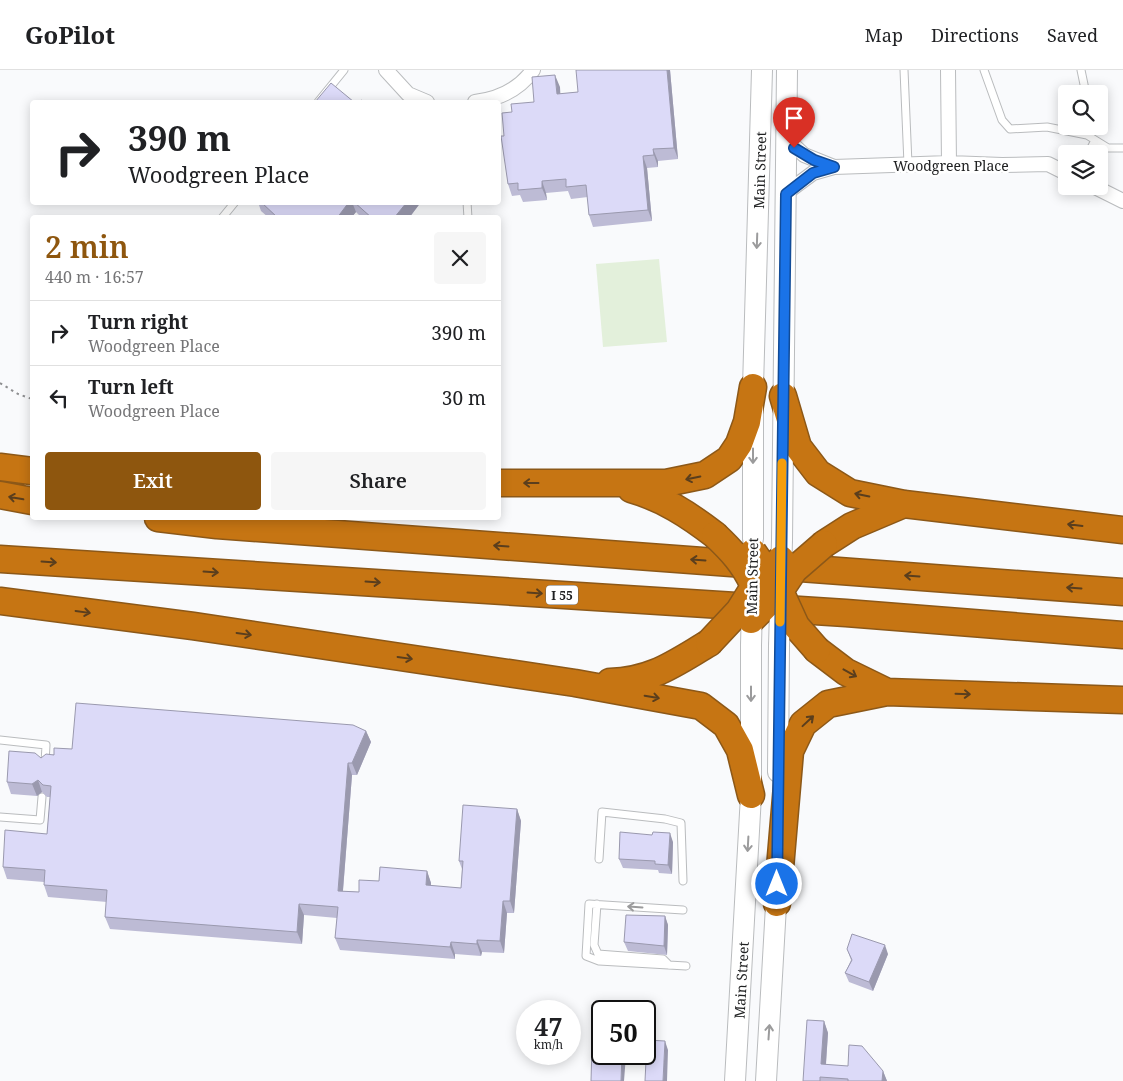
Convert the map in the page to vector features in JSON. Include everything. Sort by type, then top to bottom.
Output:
[{"type":"highway","points":[[501,483],[666,483],[705,475],[729,459],[739,444],[747,422],[753,387]]},
{"type":"highway","points":[[783,396],[798,447],[818,473],[850,493],[904,504],[1123,530]]},
{"type":"highway","points":[[0,468],[30,470]]},
{"type":"highway","points":[[609,483],[645,493],[687,513],[715,535],[741,562],[817,650],[846,672],[886,692]]},
{"type":"highway","points":[[0,496],[30,501]]},
{"type":"highway","points":[[575,683],[624,681],[655,674],[709,643],[739,611],[794,570],[824,544],[852,526],[904,504]]},
{"type":"highway","points":[[175,520],[217,525],[1123,592]]},
{"type":"highway","points":[[753,545],[779,636]]},
{"type":"highway","name":"I 55","points":[[0,559],[846,613],[1123,634]]},
{"type":"highway","points":[[0,601],[193,626],[575,683],[701,706],[726,725],[740,750],[751,795]]},
{"type":"highway","points":[[777,904],[790,751],[803,724],[828,704],[886,692],[1123,700]]},
{"type":"main road","name":"Main Street","points":[[753,545],[753,387],[762,70]]},
{"type":"main road","name":"Main Street","points":[[735,1081],[751,795],[783,396],[787,70]]},
{"type":"main road","points":[[766,1081],[777,904],[779,636]]},
{"type":"street","points":[[386,70],[408,94],[422,100]]},
{"type":"street","points":[[483,100],[509,93],[527,79],[533,70]]},
{"type":"street","points":[[948,70],[949,163]]},
{"type":"street","name":"Woodgreen Place","points":[[786,138],[804,155],[834,167]]},
{"type":"street","name":"Woodgreen Place","points":[[786,194],[813,173],[834,167],[949,163],[1002,166],[1048,164],[1058,169]]},
{"type":"street","points":[[1108,193],[1123,200]]},
{"type":"lane","points":[[320,100],[344,70]]},
{"type":"lane","points":[[904,70],[908,164]]},
{"type":"lane","points":[[984,70],[1002,120],[1010,129],[1047,127],[1058,129]]},
{"type":"lane","points":[[1081,70],[1084,85]]},
{"type":"lane","points":[[1087,135],[1108,148],[1123,148]]},
{"type":"lane","points":[[1092,145],[1095,140]]},
{"type":"lane","points":[[224,215],[233,205]]},
{"type":"lane","points":[[0,740],[46,745],[44,766]]},
{"type":"lane","points":[[0,817],[40,820],[42,797]]},
{"type":"lane","points":[[598,858],[602,812],[664,819],[682,823],[683,881]]},
{"type":"lane","points":[[683,910],[589,904],[586,956],[599,962],[686,966]]},
{"type":"lane","points":[[597,904],[594,945],[598,954],[663,959],[670,965]]},
{"type":"path","points":[[0,383],[18,394],[30,398]]},
{"type":"green space","points":[[659,259],[667,342],[603,347],[596,264]]},
{"type":"building","points":[[576,70],[667,70],[674,148],[653,149],[654,155],[643,156],[648,210],[589,215],[586,185],[566,187],[566,179],[542,181],[542,188],[518,190],[518,183],[508,184],[501,136],[504,136],[502,113],[512,112],[511,104],[534,102],[532,77],[555,75],[557,94],[578,92]]},
{"type":"building","points":[[331,83],[352,100],[317,100]]},
{"type":"building","points":[[264,205],[347,205],[339,215],[275,215]]},
{"type":"building","points":[[357,205],[405,205],[396,215],[369,215]]},
{"type":"building","points":[[76,703],[353,725],[366,731],[352,763],[348,763],[338,891],[359,892],[359,880],[379,881],[380,867],[427,871],[426,885],[461,888],[463,861],[459,861],[463,805],[517,809],[510,901],[503,901],[500,941],[477,940],[477,944],[451,942],[450,947],[335,938],[338,907],[299,904],[297,932],[105,917],[107,890],[44,885],[45,870],[3,867],[5,830],[47,834],[51,786],[43,785],[38,780],[32,784],[7,782],[9,751],[35,753],[41,758],[46,754],[54,755],[54,748],[72,749]]},
{"type":"building","points":[[620,832],[652,835],[653,832],[670,833],[668,865],[655,864],[655,861],[619,859]]},
{"type":"building","points":[[626,915],[665,916],[664,946],[624,942]]},
{"type":"building","points":[[852,934],[885,945],[869,982],[845,973],[852,960],[847,949]]},
{"type":"building","points":[[807,1020],[824,1021],[821,1064],[848,1066],[849,1045],[862,1046],[883,1071],[882,1081],[848,1081],[848,1079],[820,1077],[820,1081],[803,1081]]},
{"type":"building","points":[[656,1040],[665,1041],[663,1081],[645,1081],[646,1065],[656,1065]]},
{"type":"building","points":[[591,1065],[622,1065],[621,1081],[591,1081]]},
{"type":"slow traffic","points":[[780,622],[782,463]]},
{"type":"route","points":[[777,884],[786,194],[813,173],[834,167],[814,160],[794,148]]}]
